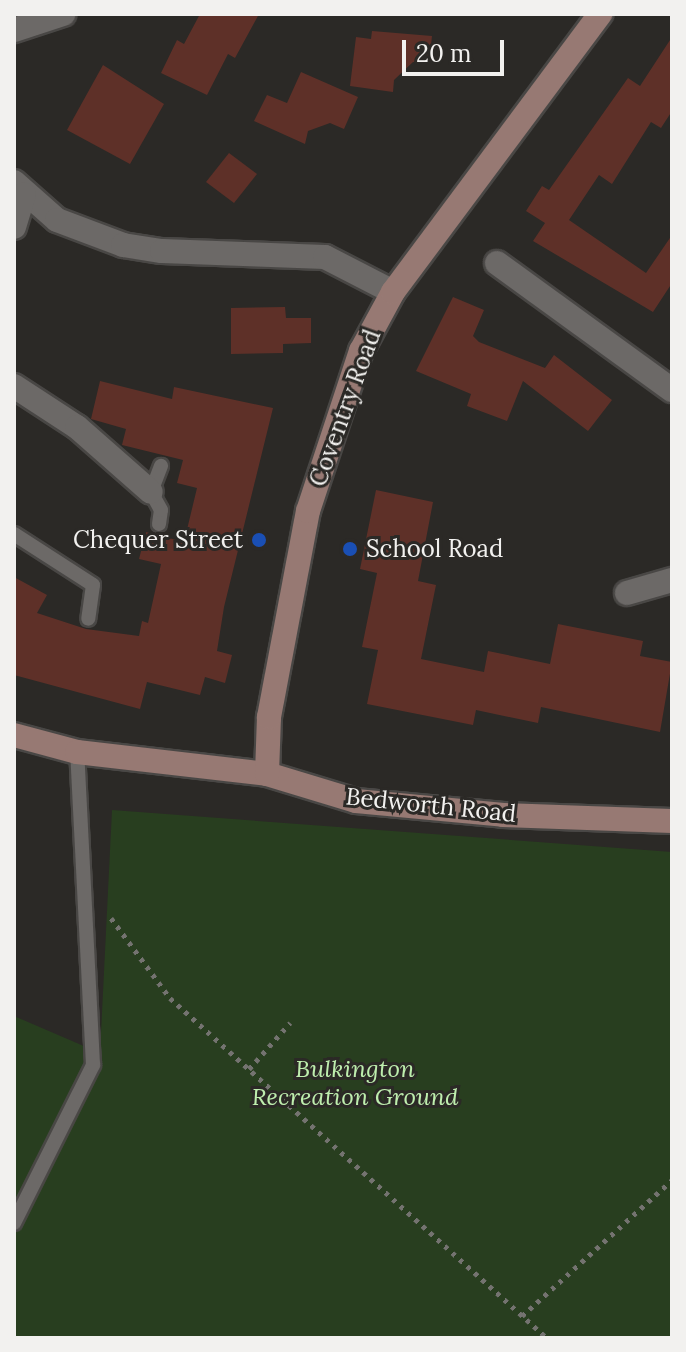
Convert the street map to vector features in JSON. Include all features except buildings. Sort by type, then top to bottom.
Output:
[{"type":"main road","name":"Coventry Road","points":[[267,774],[269,717],[308,511],[361,351],[393,292],[600,14]]},
{"type":"main road","points":[[14,735],[87,752]]},
{"type":"main road","name":"Bedworth Road","points":[[87,752],[267,774],[356,801],[503,815],[672,821]]},
{"type":"street","points":[[14,30],[63,14]]},
{"type":"street","points":[[19,188],[57,220],[123,245],[325,257],[393,292]]},
{"type":"street","points":[[14,227],[19,188]]},
{"type":"street","points":[[497,263],[672,390]]},
{"type":"street","points":[[14,386],[99,444],[151,492]]},
{"type":"street","points":[[627,593],[672,580]]},
{"type":"lane","points":[[159,524],[161,510],[151,492],[161,466]]},
{"type":"lane","points":[[14,534],[93,585],[88,619]]},
{"type":"lane","points":[[14,1223],[93,1065],[87,752]]},
{"type":"path","points":[[104,908],[170,998],[547,1338]]},
{"type":"path","points":[[249,1069],[290,1023]]},
{"type":"path","points":[[522,1316],[672,1180]]},
{"type":"green space","name":"Bulkington Recreation Ground","points":[[112,810],[672,852],[672,1338],[14,1338],[14,1016],[100,1053]]},
{"type":"place","name":"Chequer Street","points":[[259,540]]},
{"type":"place","name":"School Road","points":[[350,549]]}]
